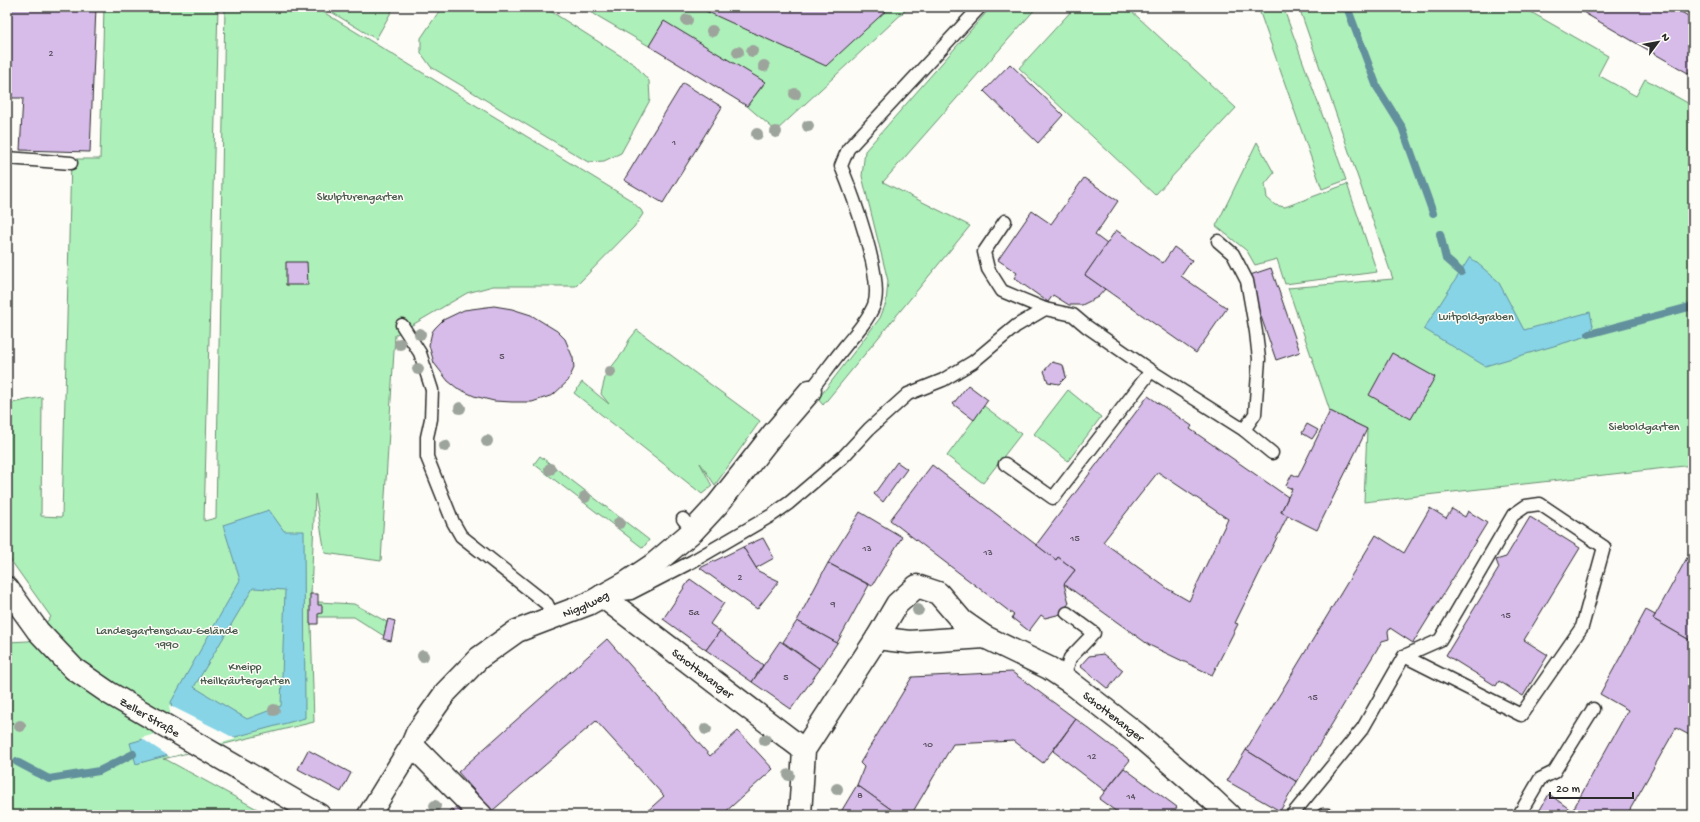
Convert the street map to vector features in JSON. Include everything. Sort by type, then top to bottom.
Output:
[{"type":"street","name":"Nigglweg","points":[[369,815],[412,745],[417,733],[446,692],[479,658],[550,610],[588,604],[626,583],[653,565],[688,525],[718,504],[773,434],[810,391]]},
{"type":"street","name":"Schottenanger","points":[[797,813],[804,750],[877,638],[897,604],[917,586],[938,593],[962,621],[985,637],[1049,668],[1064,678],[1137,734],[1229,815]]},
{"type":"street","name":"Zeller Straße","points":[[7,588],[38,631],[74,669],[109,693],[319,815]]},
{"type":"street","name":"Schottenanger","points":[[602,596],[804,750]]},
{"type":"street","name":"Schottenanger","points":[[877,638],[909,642],[985,637]]},
{"type":"street","points":[[412,745],[481,815]]},
{"type":"lane","points":[[810,391],[861,326],[874,304],[875,282],[872,264],[857,208],[841,166],[848,149],[980,7]]},
{"type":"lane","points":[[7,158],[71,163]]},
{"type":"lane","points":[[1005,221],[984,252],[988,268],[1002,290],[1045,309],[1073,316],[1150,371],[1244,430],[1272,454]]},
{"type":"lane","points":[[1218,241],[1233,254],[1247,281],[1257,339],[1259,358],[1256,414],[1244,430]]},
{"type":"lane","points":[[602,596],[631,593],[693,561],[772,515],[789,503],[843,457],[869,429],[908,394],[943,380],[973,362],[1016,326],[1045,309]]},
{"type":"lane","points":[[402,325],[420,353],[432,390],[431,419],[427,437],[427,457],[453,522],[461,536],[550,610]]},
{"type":"lane","points":[[1005,464],[1053,498],[1150,371]]},
{"type":"lane","points":[[1292,815],[1363,728],[1404,656],[1440,640],[1513,515],[1526,506],[1540,504],[1604,547],[1582,627],[1521,714],[1404,656]]},
{"type":"lane","points":[[1064,678],[1070,658],[1094,633],[1067,613]]},
{"type":"lane","points":[[1520,815],[1540,779],[1554,772],[1593,709]]},
{"type":"lane","points":[[1323,815],[1328,815]]},
{"type":"green space","points":[[104,7],[218,7],[204,521],[216,518],[225,7],[315,7],[629,199],[641,210],[643,214],[634,227],[576,286],[493,286],[467,293],[395,335],[381,561],[325,553],[315,494],[311,594],[318,602],[354,604],[387,622],[384,636],[354,617],[318,617],[311,624],[314,722],[163,759],[268,815],[7,815],[7,642],[29,641],[51,617],[7,555],[7,404],[42,397],[41,516],[62,517],[71,159],[100,159]]},
{"type":"green space","points":[[323,7],[394,7],[376,39]]},
{"type":"green space","points":[[442,7],[544,7],[635,65],[649,81],[650,100],[621,153],[604,161],[588,162],[431,67],[421,53],[421,38]]},
{"type":"green space","points":[[582,7],[909,7],[776,131],[747,106],[765,83],[664,22],[649,46]]},
{"type":"green space","points":[[991,7],[1037,7],[883,182],[970,226],[823,405],[818,399],[880,318],[886,303],[888,281],[862,176],[865,151]]},
{"type":"green space","points":[[1075,7],[1127,7],[1236,108],[1155,195],[1019,68]]},
{"type":"green space","points":[[1258,7],[1283,7],[1346,180],[1322,189]]},
{"type":"green space","points":[[1299,7],[1522,7],[1608,56],[1598,75],[1636,96],[1645,79],[1693,106],[1693,465],[1364,502],[1367,429],[1330,411],[1288,288],[1393,279]]},
{"type":"green space","points":[[1257,142],[1274,173],[1265,184],[1267,198],[1275,205],[1285,207],[1347,184],[1377,272],[1285,284],[1277,259],[1255,265],[1247,251],[1216,226]]},
{"type":"green space","points":[[637,330],[760,421],[715,485],[700,463],[712,486],[702,494],[574,393],[582,382],[609,404],[601,394],[606,374],[624,351],[629,340]]},
{"type":"green space","points":[[1068,390],[1101,417],[1068,461],[1034,434]]},
{"type":"green space","points":[[984,406],[1021,434],[983,483],[947,456]]},
{"type":"green space","points":[[540,456],[649,540],[643,548],[534,464]]},
{"type":"water","points":[[1470,257],[1498,281],[1524,330],[1590,312],[1593,326],[1588,336],[1485,366],[1424,329]]},
{"type":"water","points":[[269,510],[284,531],[304,531],[305,718],[136,764],[130,743],[175,730],[171,702],[240,580],[223,525]],"holes":[[[253,588],[285,590],[281,706],[247,719],[194,687]]]},
{"type":"pier","points":[[169,705],[236,739],[170,757],[141,738],[173,729]]},
{"type":"building","points":[[7,7],[96,7],[90,152],[20,150],[23,98],[7,98]]},
{"type":"building","points":[[697,7],[890,7],[826,66]]},
{"type":"building","points":[[1574,7],[1673,7],[1693,19],[1693,76]]},
{"type":"building","points":[[664,21],[765,82],[747,106],[649,46]]},
{"type":"building","points":[[1010,64],[1063,115],[1038,143],[984,91]]},
{"type":"building","points":[[683,83],[722,107],[663,203],[624,180]]},
{"type":"building","points":[[1084,178],[1118,201],[1095,235],[1107,244],[1085,275],[1105,289],[1098,297],[1082,305],[1069,305],[1053,295],[1048,302],[1014,278],[1017,273],[998,260],[1032,211],[1051,224]]},
{"type":"building","points":[[1116,230],[1163,263],[1174,247],[1192,260],[1181,276],[1227,308],[1196,353],[1085,275]]},
{"type":"building","points":[[286,262],[307,262],[308,285],[286,285]]},
{"type":"building","points":[[1271,268],[1300,352],[1276,360],[1247,276]]},
{"type":"building","points":[[494,306],[512,309],[531,315],[557,331],[565,339],[573,358],[574,368],[568,381],[553,395],[532,402],[494,401],[474,396],[457,388],[448,381],[434,363],[429,345],[432,332],[443,320],[464,310]]},
{"type":"building","points":[[1392,353],[1435,377],[1411,419],[1369,395]]},
{"type":"building","points":[[1052,362],[1063,365],[1066,377],[1059,384],[1048,382],[1044,371]]},
{"type":"building","points":[[968,385],[988,400],[974,420],[953,404]]},
{"type":"building","points":[[1148,396],[1192,426],[1190,429],[1288,497],[1281,512],[1288,515],[1235,623],[1238,624],[1212,675],[1149,645],[1064,584],[1075,570],[1058,557],[1056,560],[1036,545]],"holes":[[[1158,472],[1228,519],[1189,601],[1168,589],[1103,542]]]},
{"type":"building","points":[[1330,411],[1367,429],[1317,530],[1281,512],[1292,489],[1286,486],[1292,474],[1298,477]]},
{"type":"building","points":[[1307,424],[1318,430],[1312,439],[1302,433]]},
{"type":"building","points":[[897,462],[907,469],[883,502],[874,494]]},
{"type":"building","points":[[932,465],[1056,560],[1058,557],[1075,570],[1064,584],[1069,603],[1061,614],[1045,618],[1041,615],[1029,631],[1012,618],[1014,615],[890,520]]},
{"type":"building","points":[[1430,508],[1446,518],[1452,509],[1465,517],[1468,511],[1487,523],[1413,643],[1390,628],[1388,632],[1389,639],[1382,641],[1297,782],[1246,750],[1376,535],[1404,553]]},
{"type":"building","points":[[860,512],[902,537],[872,586],[828,563]]},
{"type":"building","points":[[1530,517],[1580,548],[1524,640],[1548,655],[1523,696],[1499,681],[1496,686],[1446,655],[1499,568],[1496,560],[1506,557]]},
{"type":"building","points":[[763,538],[774,558],[756,568],[743,547]]},
{"type":"building","points":[[743,547],[758,571],[779,581],[757,609],[700,568]]},
{"type":"building","points":[[1693,547],[1693,642],[1653,619]]},
{"type":"building","points":[[828,563],[869,585],[837,643],[797,621]]},
{"type":"building","points":[[690,579],[724,603],[710,624],[720,631],[706,650],[663,619]]},
{"type":"building","points":[[310,594],[318,594],[318,605],[322,605],[322,613],[318,614],[318,624],[310,624]]},
{"type":"building","points":[[1646,610],[1655,615],[1653,619],[1693,642],[1693,737],[1676,728],[1628,813],[1632,815],[1570,815],[1628,710],[1600,694]]},
{"type":"building","points":[[388,619],[395,621],[391,641],[383,639]]},
{"type":"building","points":[[797,621],[837,643],[820,669],[783,642]]},
{"type":"building","points":[[720,631],[763,665],[752,682],[706,650]]},
{"type":"building","points":[[607,639],[710,756],[738,731],[773,769],[722,815],[643,815],[664,796],[596,721],[492,811],[458,772]]},
{"type":"building","points":[[780,641],[820,669],[791,709],[752,682]]},
{"type":"building","points":[[1103,654],[1123,670],[1108,689],[1080,666],[1089,656]]},
{"type":"building","points":[[1012,672],[1076,719],[1043,763],[1014,741],[953,744],[911,815],[899,815],[857,785],[864,767],[860,763],[912,677]]},
{"type":"building","points":[[1076,719],[1130,760],[1105,791],[1053,751]]},
{"type":"building","points":[[308,750],[351,773],[341,792],[298,769]]},
{"type":"building","points":[[1246,750],[1297,782],[1280,811],[1227,781]]},
{"type":"building","points":[[1124,768],[1177,807],[1172,815],[1121,815],[1099,799]]},
{"type":"building","points":[[857,785],[899,815],[839,815]]},
{"type":"building","points":[[472,788],[478,795],[462,815],[458,815],[453,810]]},
{"type":"building","points":[[1549,794],[1572,811],[1570,815],[1537,815]]},
{"type":"building","points":[[451,809],[453,810],[458,815],[445,815]]},
{"type":"building","points":[[1651,810],[1660,815],[1649,815]]},
{"type":"waterway","points":[[1347,7],[1377,87],[1402,127],[1433,213]]},
{"type":"waterway","points":[[1440,234],[1446,259],[1461,272]]},
{"type":"waterway","points":[[1589,334],[1693,306]]},
{"type":"waterway","points":[[17,762],[49,779],[99,771],[133,754]]},
{"type":"park label","name":"Skulpturengarten","points":[[360,196]]},
{"type":"park label","name":"Luitpoldgraben","points":[[1476,316]]},
{"type":"park label","name":"Sieboldgarten","points":[[1644,426]]},
{"type":"park label","name":"Landesgartenschau-Gelände 1990","points":[[167,637]]},
{"type":"park label","name":"Kneipp Heilkräutergarten","points":[[245,673]]}]
